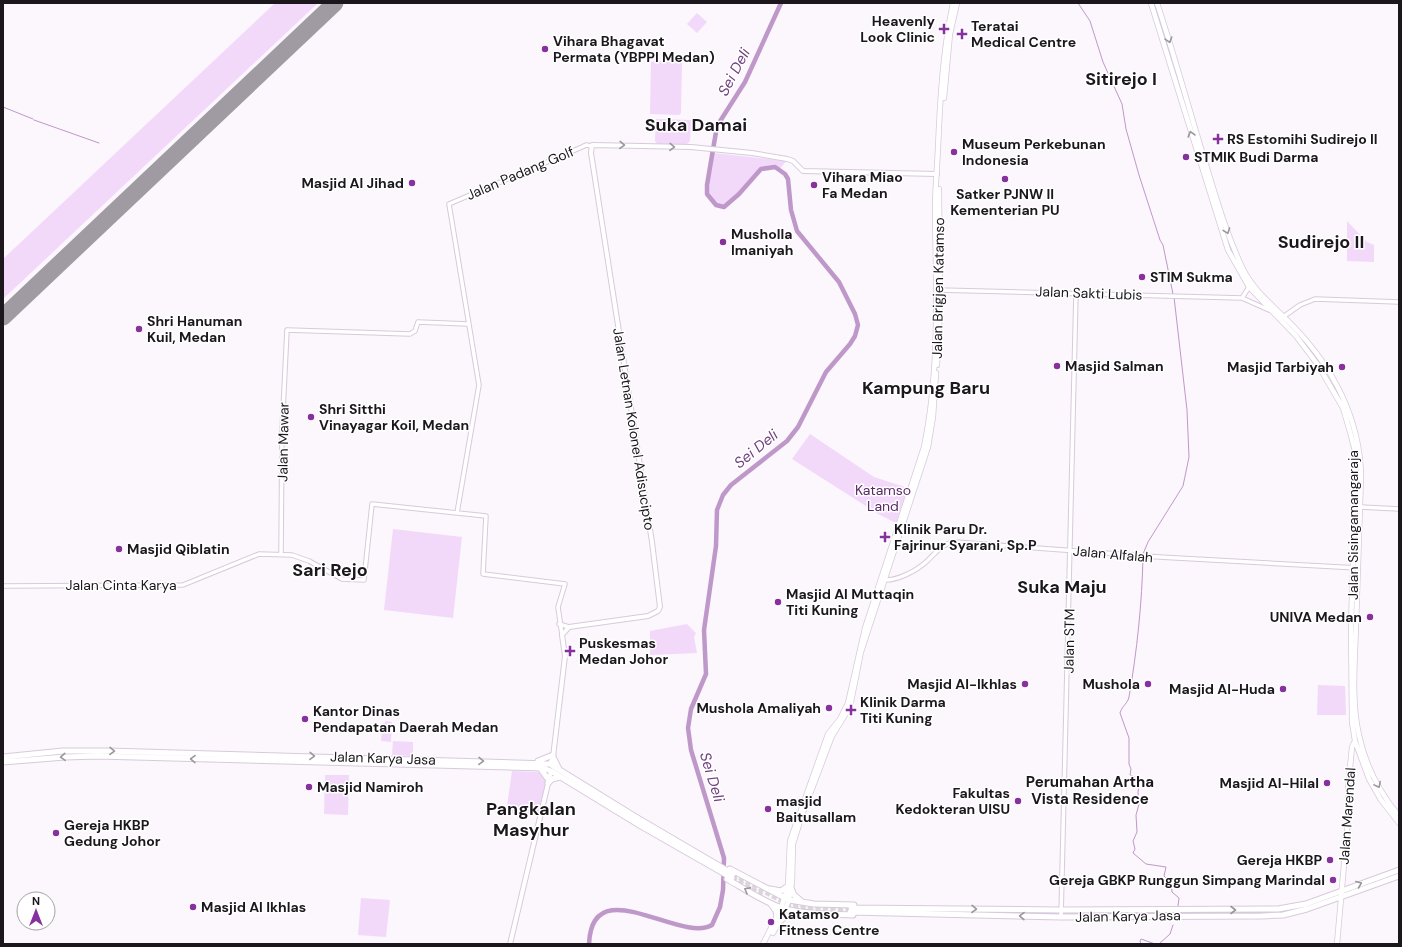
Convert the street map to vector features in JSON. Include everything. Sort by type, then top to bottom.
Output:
[{"type":"highway","name":"Jalan Karya Jasa","points":[[3,757],[98,756],[270,758],[535,762],[550,764],[702,861],[716,866]]},
{"type":"highway","points":[[535,762],[553,756],[559,769]]},
{"type":"highway","name":"Jalan Karya Jasa","points":[[3,762],[26,757]]},
{"type":"highway","name":"Jalan Karya Jasa","points":[[270,758],[540,768],[551,771],[656,832],[695,851],[730,874]]},
{"type":"highway","points":[[540,768],[548,781],[560,776]]},
{"type":"highway","name":"Jalan Karya Jasa","points":[[851,910],[1262,910],[1294,907],[1399,870]]},
{"type":"highway","points":[[730,874],[786,899],[814,904],[930,911]]},
{"type":"highway","points":[[730,874],[774,908],[778,919],[789,914],[805,913],[887,915],[930,911]]},
{"type":"highway","name":"Jalan Karya Jasa","points":[[930,911],[1061,917],[1283,914],[1307,910],[1399,876]]},
{"type":"highway","points":[[762,887],[781,891],[789,887],[796,898],[814,904]]},
{"type":"highway","points":[[766,901],[784,908],[805,913]]},
{"type":"highway","points":[[1209,910],[1209,916]]},
{"type":"main road","name":"Jalan Brigjen Katamso","points":[[938,290],[939,197],[946,37],[953,3]]},
{"type":"main road","name":"Jalan Brigjen Katamso","points":[[762,944],[784,908],[789,887],[793,844],[810,787],[828,734],[840,719],[847,706],[858,663],[860,644],[931,434],[933,388],[940,329],[935,205],[943,97],[950,34],[957,3]]},
{"type":"main road","name":"Jalan Sisingamangaraja","points":[[1150,3],[1228,250],[1249,287],[1305,346],[1325,374],[1353,431],[1356,476],[1356,568]]},
{"type":"main road","name":"Jalan Sisingamangaraja","points":[[1157,3],[1208,172],[1233,247],[1252,284],[1308,342],[1329,372],[1342,394],[1353,431],[1360,460],[1360,507],[1350,684],[1351,716],[1361,760],[1376,792],[1399,823]]},
{"type":"main road","name":"Jalan Padang Golf","points":[[592,146],[691,147],[787,159],[793,161],[803,171],[937,174]]},
{"type":"main road","name":"Jalan Letnan Kolonel Adisucipto","points":[[569,627],[648,616],[658,611],[660,604],[592,146]]},
{"type":"main road","points":[[550,764],[553,756],[565,656],[562,635],[569,627]]},
{"type":"main road","name":"Jalan Sisingamangaraja","points":[[1357,738],[1384,796],[1399,816]]},
{"type":"main road","name":"Jalan Marendal","points":[[1337,944],[1348,819],[1351,760],[1353,743],[1357,738]]},
{"type":"main road","points":[[1351,760],[1361,760]]},
{"type":"main road","points":[[510,944],[551,771]]},
{"type":"street","name":"Jalan Padang Golf","points":[[468,324],[449,204],[586,145],[592,146]]},
{"type":"street","points":[[1242,298],[1249,287]]},
{"type":"street","name":"Jalan Sakti Lubis","points":[[938,290],[1242,298],[1272,311]]},
{"type":"street","name":"Jalan STM","points":[[1061,917],[1076,293]]},
{"type":"street","points":[[1283,317],[1300,305],[1315,299],[1399,302]]},
{"type":"street","name":"Jalan Mawar","points":[[281,554],[282,431],[287,330],[410,334],[415,331],[418,322],[468,324]]},
{"type":"street","points":[[468,324],[478,373],[478,395],[457,513],[487,518],[482,573],[484,575],[565,584],[558,604],[559,624],[562,635]]},
{"type":"street","name":"Jalan Cinta Karya","points":[[3,586],[183,586],[256,554],[292,555],[309,561],[342,579],[364,580],[372,504],[457,513]]},
{"type":"street","points":[[1360,507],[1399,509]]},
{"type":"street","name":"Jalan Alfalah","points":[[882,580],[897,577],[918,568],[941,548],[952,542],[1142,556],[1356,568]]},
{"type":"street","points":[[559,624],[569,627]]},
{"type":"green space","points":[[275,3],[318,3],[3,299],[3,259]]},
{"type":"green space","points":[[697,13],[707,22],[697,33],[687,24]]},
{"type":"green space","points":[[651,62],[681,62],[682,64],[681,113],[679,115],[650,114]]},
{"type":"green space","points":[[656,119],[691,120],[690,141],[685,146],[658,145],[655,141]]},
{"type":"green space","points":[[713,153],[786,161],[779,170],[770,167],[756,173],[731,202],[724,207],[716,205],[707,194]]},
{"type":"green space","points":[[1347,221],[1367,242],[1374,245],[1374,262],[1347,261]]},
{"type":"green space","name":"Katamso Land","points":[[810,434],[874,477],[908,488],[896,523],[880,515],[792,459]]},
{"type":"green space","points":[[393,529],[462,537],[453,618],[384,610]]},
{"type":"green space","points":[[687,624],[696,633],[694,637],[697,653],[650,655],[650,631]]},
{"type":"green space","points":[[1318,685],[1345,686],[1346,715],[1317,715]]},
{"type":"green space","points":[[385,721],[392,722],[391,742],[381,741],[382,723],[385,723]]},
{"type":"green space","points":[[393,741],[413,742],[413,756],[392,755]]},
{"type":"green space","points":[[512,771],[540,772],[547,780],[541,815],[506,813]]},
{"type":"green space","points":[[325,775],[349,775],[348,815],[324,814]]},
{"type":"green space","points":[[361,898],[390,900],[386,937],[358,935]]},
{"type":"waterway","name":"Sei Deli","points":[[589,944],[594,922],[605,912],[621,910],[698,928],[712,925],[720,907],[723,890],[724,858],[691,750],[688,728],[691,709],[706,674],[704,630],[716,546],[717,510],[723,495],[731,485],[787,441],[798,427],[826,372],[850,344],[855,336],[858,325],[855,314],[839,282],[797,231],[791,210],[788,179],[785,174],[775,167],[761,169],[739,194],[724,207],[716,205],[707,194],[707,185],[717,126],[745,82],[781,3]]},
{"type":"waterway","points":[[1078,3],[1090,21],[1103,62],[1122,104],[1126,129],[1139,175],[1160,240],[1163,245],[1173,294]]},
{"type":"waterway","points":[[3,107],[33,119]]},
{"type":"waterway","points":[[34,120],[99,143]]},
{"type":"waterway","points":[[1143,554],[1148,542],[1183,486],[1189,457],[1187,410],[1174,297]]},
{"type":"waterway","points":[[1143,557],[1137,645],[1132,680],[1128,699],[1120,713],[1129,738],[1130,775],[1140,779],[1138,792],[1139,804],[1136,815],[1137,832],[1133,841],[1135,849],[1133,853],[1146,864],[1166,867],[1164,876],[1171,883],[1172,892],[1179,898],[1178,906]]},
{"type":"waterway","points":[[1159,944],[1170,934],[1173,925]]},
{"type":"waterway","points":[[1141,944],[1141,939],[1155,944]]},
{"type":"runway","points":[[3,317],[335,3]]},
{"type":"tunnel","points":[[733,874],[782,901],[812,907],[851,908]]},
{"type":"tunnel","points":[[732,878],[762,895]]},
{"type":"tunnel","points":[[786,906],[807,910],[850,912]]},
{"type":"place","name":"Heavenly Look Clinic","points":[[944,29]]},
{"type":"place","name":"Teratai Medical Centre","points":[[962,34]]},
{"type":"place","name":"Vihara Bhagavat Permata (YBPPI Medan)","points":[[545,49]]},
{"type":"place","name":"RS Estomihi Sudirejo II","points":[[1218,139]]},
{"type":"place","name":"Museum Perkebunan Indonesia","points":[[954,152]]},
{"type":"place","name":"STMIK Budi Darma","points":[[1186,157]]},
{"type":"place","name":"Satker PJNW II Kementerian PU","points":[[1005,179]]},
{"type":"place","name":"Masjid Al Jihad","points":[[412,183]]},
{"type":"place","name":"Vihara Miao Fa Medan","points":[[814,185]]},
{"type":"place","name":"Musholla Imaniyah","points":[[723,242]]},
{"type":"place","name":"STIM Sukma","points":[[1142,277]]},
{"type":"place","name":"Shri Hanuman Kuil, Medan","points":[[139,329]]},
{"type":"place","name":"Masjid Salman","points":[[1057,366]]},
{"type":"place","name":"Masjid Tarbiyah","points":[[1342,367]]},
{"type":"place","name":"Shri Sitthi Vinayagar Koil, Medan","points":[[311,417]]},
{"type":"place","name":"Klinik Paru Dr. Fajrinur Syarani, Sp.P","points":[[885,537]]},
{"type":"place","name":"Masjid Qiblatin","points":[[119,549]]},
{"type":"place","name":"Masjid Al Muttaqin Titi Kuning","points":[[778,602]]},
{"type":"place","name":"UNIVA Medan","points":[[1370,617]]},
{"type":"place","name":"Puskesmas Medan Johor","points":[[570,651]]},
{"type":"place","name":"Masjid Al-Ikhlas","points":[[1025,684]]},
{"type":"place","name":"Mushola","points":[[1148,684]]},
{"type":"place","name":"Masjid Al-Huda","points":[[1283,689]]},
{"type":"place","name":"Mushola Amaliyah","points":[[829,708]]},
{"type":"place","name":"Klinik Darma Titi Kuning","points":[[851,710]]},
{"type":"place","name":"Kantor Dinas Pendapatan Daerah Medan","points":[[305,719]]},
{"type":"place","name":"Masjid Al-Hilal","points":[[1327,783]]},
{"type":"place","name":"Masjid Namiroh","points":[[309,787]]},
{"type":"place","name":"Fakultas Kedokteran UISU","points":[[1018,801]]},
{"type":"place","name":"masjid Baitusallam","points":[[768,809]]},
{"type":"place","name":"Gereja HKBP Gedung Johor","points":[[56,833]]},
{"type":"place","name":"Gereja HKBP","points":[[1330,860]]},
{"type":"place","name":"Gereja GBKP Runggun Simpang Marindal","points":[[1333,880]]},
{"type":"place","name":"Masjid Al Ikhlas","points":[[193,907]]},
{"type":"place","name":"Katamso Fitness Centre","points":[[771,922]]},
{"type":"district","name":"Sitirejo I","points":[[1121,79]]},
{"type":"district","name":"Suka Damai","points":[[696,125]]},
{"type":"district","name":"Sudirejo II","points":[[1321,242]]},
{"type":"district","name":"Kampung Baru","points":[[926,388]]},
{"type":"district","name":"Sari Rejo","points":[[330,570]]},
{"type":"district","name":"Suka Maju","points":[[1062,587]]},
{"type":"district","name":"Perumahan Artha Vista Residence","points":[[1090,790]]},
{"type":"district","name":"Pangkalan Masyhur","points":[[531,819]]}]
